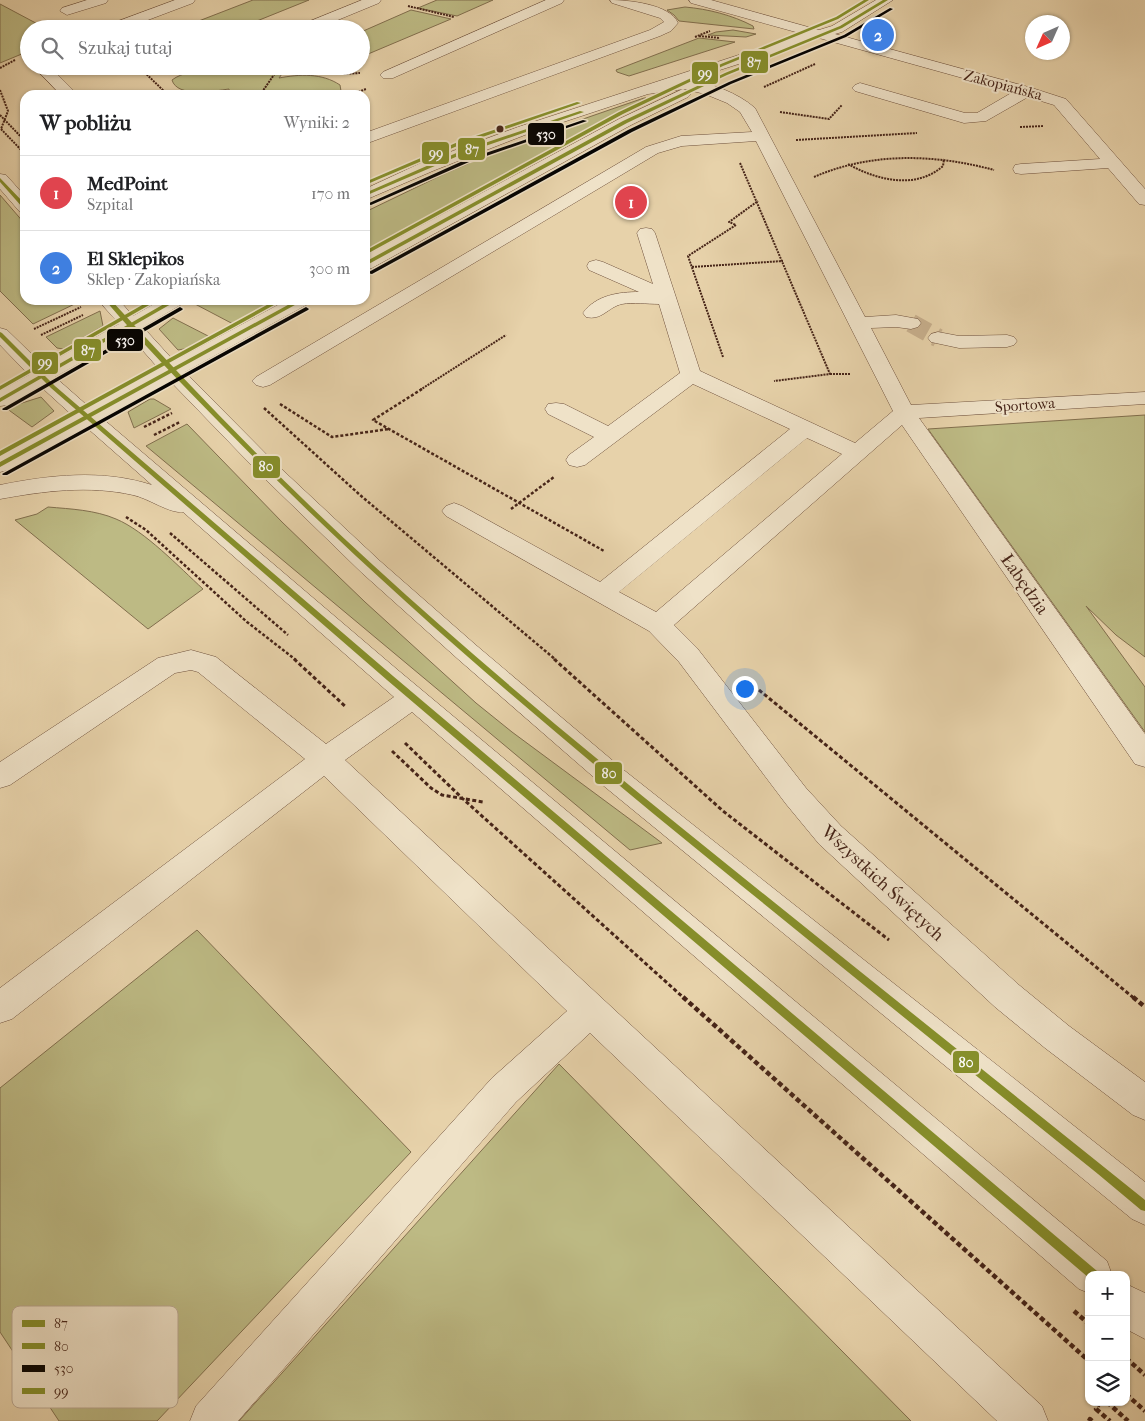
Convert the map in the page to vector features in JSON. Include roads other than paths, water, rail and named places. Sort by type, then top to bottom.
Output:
[{"type":"street","points":[[67,11],[101,0]]},
{"type":"street","points":[[134,20],[188,0]]},
{"type":"street","points":[[325,20],[374,0]]},
{"type":"street","points":[[388,75],[558,0]]},
{"type":"street","points":[[370,137],[655,33],[666,28],[671,23],[665,15],[617,0]]},
{"type":"street","name":"Zakopiańska","points":[[697,0],[1060,102],[1145,200]]},
{"type":"street","points":[[370,261],[625,122],[700,86],[846,25],[886,0]]},
{"type":"street","points":[[370,193],[463,152],[645,90],[822,34]]},
{"type":"street","points":[[700,86],[698,79],[713,68]]},
{"type":"street","points":[[49,75],[65,90]]},
{"type":"street","points":[[645,90],[673,84],[700,86]]},
{"type":"street","name":"Łabędzia","points":[[700,86],[744,106],[763,136],[904,412],[1145,756]]},
{"type":"street","points":[[860,88],[964,118],[980,118],[1027,92]]},
{"type":"street","points":[[258,385],[639,156],[652,150],[681,142],[763,136]]},
{"type":"street","points":[[1021,169],[1113,163]]},
{"type":"street","points":[[0,179],[20,201]]},
{"type":"street","points":[[646,233],[691,375],[858,453]]},
{"type":"street","points":[[596,266],[667,298]]},
{"type":"street","points":[[593,313],[617,298],[667,298]]},
{"type":"street","points":[[113,305],[172,371],[266,468],[371,567],[468,653],[615,779],[1145,1206]]},
{"type":"street","points":[[0,400],[166,305]]},
{"type":"street","points":[[0,465],[292,305]]},
{"type":"street","points":[[858,323],[896,321],[910,323]]},
{"type":"street","points":[[938,338],[959,342],[1007,341]]},
{"type":"street","points":[[7,342],[42,376],[125,449],[1088,1271]]},
{"type":"street","points":[[577,460],[691,375]]},
{"type":"street","name":"Sportowa","points":[[904,412],[1145,398]]},
{"type":"street","points":[[556,409],[610,436]]},
{"type":"street","points":[[658,626],[904,412]]},
{"type":"street","points":[[601,594],[805,428]]},
{"type":"street","points":[[0,492],[45,483],[94,482],[119,485],[148,492],[176,502],[217,528]]},
{"type":"street","name":"Wszystkich Świętych","points":[[454,511],[658,626],[688,654],[796,796],[830,835],[1007,996],[1056,1037],[1145,1103]]},
{"type":"street","points":[[0,777],[167,666],[191,660],[206,664],[326,759],[590,1011],[1027,1421]]},
{"type":"street","points":[[0,1008],[326,759],[413,696]]},
{"type":"street","points":[[211,1421],[504,1090],[590,1011]]},
{"type":"street","points":[[1130,1306],[1145,1319]]},
{"type":"tunnel","points":[[911,323],[938,338]]},
{"type":"place","name":"El Sklepikos","points":[[878,35]]},
{"type":"place","name":"MedPoint","points":[[631,202]]}]
